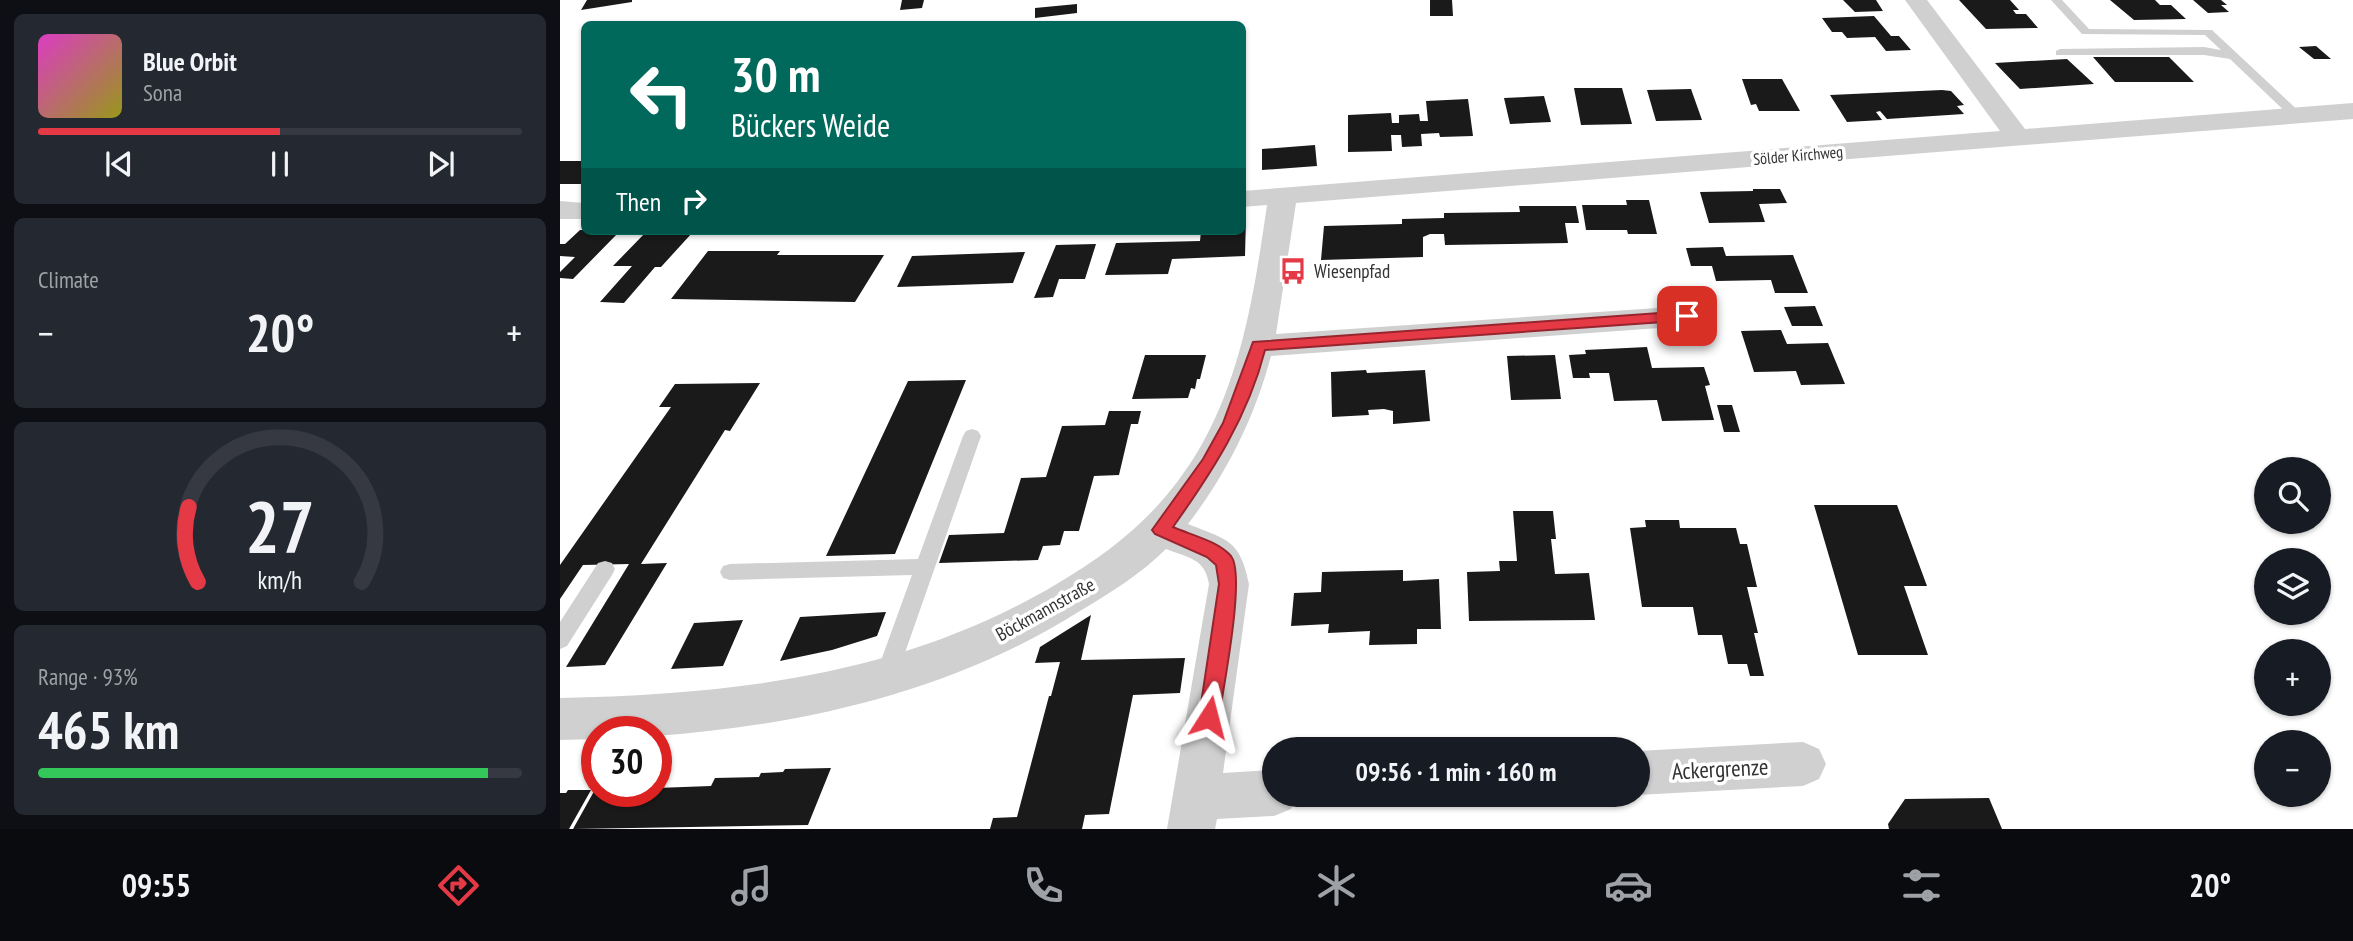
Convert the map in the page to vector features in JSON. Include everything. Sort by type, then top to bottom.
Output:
[{"type":"street","points":[[1916,0],[2017,137]]},
{"type":"street","name":"Sölder Kirchweg","points":[[1246,199],[2353,111]]},
{"type":"street","name":"Böckmannstraße","points":[[560,719],[692,714],[820,695],[885,680],[965,651],[1063,603],[1123,562],[1161,530],[1209,464],[1231,423],[1258,346],[1283,195]]},
{"type":"street","points":[[560,210],[581,211]]},
{"type":"street","points":[[1258,346],[1687,316]]},
{"type":"street","points":[[1161,530],[1214,552],[1225,562],[1229,584],[1194,813],[1262,796]]},
{"type":"street","name":"Ackergrenze","points":[[1650,772],[1803,764]]},
{"type":"lane","points":[[2056,0],[2087,32],[2208,32],[2298,116]]},
{"type":"lane","points":[[2060,52],[2204,51],[2233,55]]},
{"type":"lane","points":[[885,680],[972,436]]},
{"type":"lane","points":[[730,572],[925,567]]},
{"type":"lane","points":[[560,640],[606,569]]},
{"type":"building","points":[[587,0],[632,0],[632,2],[581,10]]},
{"type":"building","points":[[902,0],[924,0],[922,8],[900,10]]},
{"type":"building","points":[[1430,0],[1452,0],[1453,16],[1430,16]]},
{"type":"building","points":[[1843,0],[1876,0],[1883,11],[1855,12]]},
{"type":"building","points":[[1959,0],[2010,0],[2019,10],[2013,10],[2016,14],[2026,14],[2038,28],[1986,29]]},
{"type":"building","points":[[2110,0],[2155,0],[2160,5],[2171,5],[2186,19],[2134,20]]},
{"type":"building","points":[[2193,0],[2221,0],[2227,5],[2221,5],[2229,12],[2208,13]]},
{"type":"building","points":[[1077,4],[1077,13],[1035,18],[1035,8]]},
{"type":"building","points":[[1874,16],[1891,36],[1899,36],[1911,50],[1886,51],[1875,37],[1847,38],[1842,32],[1832,32],[1822,18]]},
{"type":"building","points":[[2316,46],[2331,59],[2314,59],[2299,47]]},
{"type":"building","points":[[2093,57],[2169,57],[2194,82],[2115,82]]},
{"type":"building","points":[[2067,59],[2094,84],[2020,89],[1995,63]]},
{"type":"building","points":[[1742,79],[1782,79],[1800,111],[1759,111],[1756,104],[1751,105]]},
{"type":"building","points":[[1574,88],[1622,88],[1632,124],[1581,125]]},
{"type":"building","points":[[1691,89],[1702,120],[1656,121],[1647,90]]},
{"type":"building","points":[[1951,91],[1964,105],[1957,106],[1964,114],[1887,119],[1880,111],[1876,112],[1882,120],[1847,122],[1830,95]]},
{"type":"building","points":[[1544,96],[1551,122],[1510,124],[1504,98]]},
{"type":"building","points":[[1468,99],[1473,136],[1440,137],[1439,133],[1421,134],[1422,146],[1402,147],[1401,135],[1391,135],[1392,151],[1348,152],[1348,115],[1391,113],[1392,123],[1399,123],[1399,115],[1419,114],[1420,121],[1428,121],[1426,101]]},
{"type":"building","points":[[1315,145],[1317,166],[1262,170],[1262,149]]},
{"type":"building","points":[[560,161],[581,161],[581,184],[560,184]]},
{"type":"building","points":[[1780,189],[1787,203],[1759,204],[1765,222],[1709,223],[1700,192]]},
{"type":"building","points":[[1626,200],[1649,200],[1657,234],[1628,234],[1627,230],[1586,230],[1582,205],[1627,205]]},
{"type":"building","points":[[1519,206],[1576,206],[1579,223],[1565,223],[1568,243],[1445,245],[1444,234],[1430,234],[1423,237],[1423,257],[1321,260],[1324,226],[1402,224],[1402,219],[1444,218],[1444,213],[1520,212]]},
{"type":"building","points":[[580,230],[581,235],[616,235],[573,279],[560,278],[560,272],[575,257],[560,256],[560,244],[565,244]]},
{"type":"building","points":[[643,235],[690,235],[661,267],[655,267],[624,303],[600,302],[632,266],[613,266]]},
{"type":"building","points":[[1201,235],[1246,235],[1245,256],[1172,259],[1168,274],[1105,275],[1116,243],[1200,241]]},
{"type":"building","points":[[1096,244],[1085,279],[1059,279],[1053,297],[1034,298],[1056,245]]},
{"type":"building","points":[[1723,247],[1726,256],[1793,255],[1808,293],[1775,293],[1771,280],[1716,281],[1712,266],[1691,266],[1686,248]]},
{"type":"building","points":[[708,251],[780,251],[777,255],[884,255],[855,302],[671,299]]},
{"type":"building","points":[[1025,252],[1013,283],[897,287],[912,256]]},
{"type":"building","points":[[1815,306],[1823,326],[1792,326],[1784,307]]},
{"type":"building","points":[[1781,330],[1787,344],[1828,343],[1845,384],[1801,385],[1796,371],[1754,372],[1741,331]]},
{"type":"building","points":[[1647,347],[1652,368],[1704,367],[1710,385],[1705,386],[1714,420],[1662,421],[1657,400],[1614,401],[1609,373],[1589,373],[1590,378],[1573,378],[1569,355],[1586,354],[1585,350]]},
{"type":"building","points":[[1145,355],[1206,355],[1200,379],[1197,379],[1195,389],[1191,388],[1188,398],[1132,399]]},
{"type":"building","points":[[1555,355],[1561,399],[1511,400],[1507,356]]},
{"type":"building","points":[[1366,370],[1367,373],[1425,370],[1430,421],[1393,424],[1393,411],[1384,409],[1368,410],[1369,415],[1332,417],[1331,372]]},
{"type":"building","points":[[966,380],[895,554],[826,556],[908,381]]},
{"type":"building","points":[[760,383],[730,431],[725,430],[641,564],[667,563],[605,665],[566,667],[629,564],[583,565],[560,599],[560,565],[671,407],[659,407],[675,384]]},
{"type":"building","points":[[1717,405],[1732,405],[1740,432],[1724,432]]},
{"type":"building","points":[[1109,411],[1141,411],[1138,424],[1131,424],[1119,475],[1094,476],[1079,531],[1064,531],[1060,545],[1043,546],[1038,560],[939,563],[949,535],[1004,533],[1021,478],[1046,477],[1062,426],[1105,425]]},
{"type":"building","points":[[1814,505],[1897,505],[1927,586],[1904,586],[1928,655],[1858,655]]},
{"type":"building","points":[[1513,511],[1553,511],[1556,539],[1551,539],[1555,574],[1589,573],[1595,620],[1469,621],[1467,572],[1500,571],[1499,561],[1517,561]]},
{"type":"building","points":[[1645,520],[1679,520],[1680,528],[1736,528],[1740,544],[1747,544],[1757,587],[1747,587],[1758,633],[1754,633],[1764,676],[1750,676],[1747,664],[1728,664],[1722,635],[1698,635],[1693,607],[1642,607],[1630,528],[1646,527]]},
{"type":"building","points":[[1403,570],[1403,581],[1439,579],[1441,629],[1417,629],[1417,644],[1369,645],[1370,631],[1328,633],[1329,624],[1291,626],[1294,593],[1321,592],[1322,572]]},
{"type":"building","points":[[886,612],[877,636],[832,650],[780,661],[800,617]]},
{"type":"building","points":[[1091,615],[1081,660],[1185,658],[1180,693],[1133,695],[1109,814],[1085,815],[1082,829],[990,829],[993,818],[1017,817],[1051,696],[1060,662],[1035,663],[1040,647]]},
{"type":"building","points":[[743,620],[723,666],[671,669],[694,623]]},
{"type":"building","points":[[831,768],[808,825],[573,829],[585,807],[672,807],[672,787],[711,786],[715,778],[759,777],[761,773],[783,772],[785,769]]},
{"type":"building","points":[[568,790],[581,790],[581,807],[569,829],[560,829],[560,793],[566,793]]},
{"type":"building","points":[[1989,798],[2002,829],[1889,829],[1888,824],[1905,799]]},
{"type":"place","name":"Wiesenpfad","points":[[1293,271]]},
{"type":"route","points":[[1209,717],[1229,584],[1225,562],[1214,552],[1161,530],[1209,464],[1231,423],[1258,346],[1687,316]]}]
